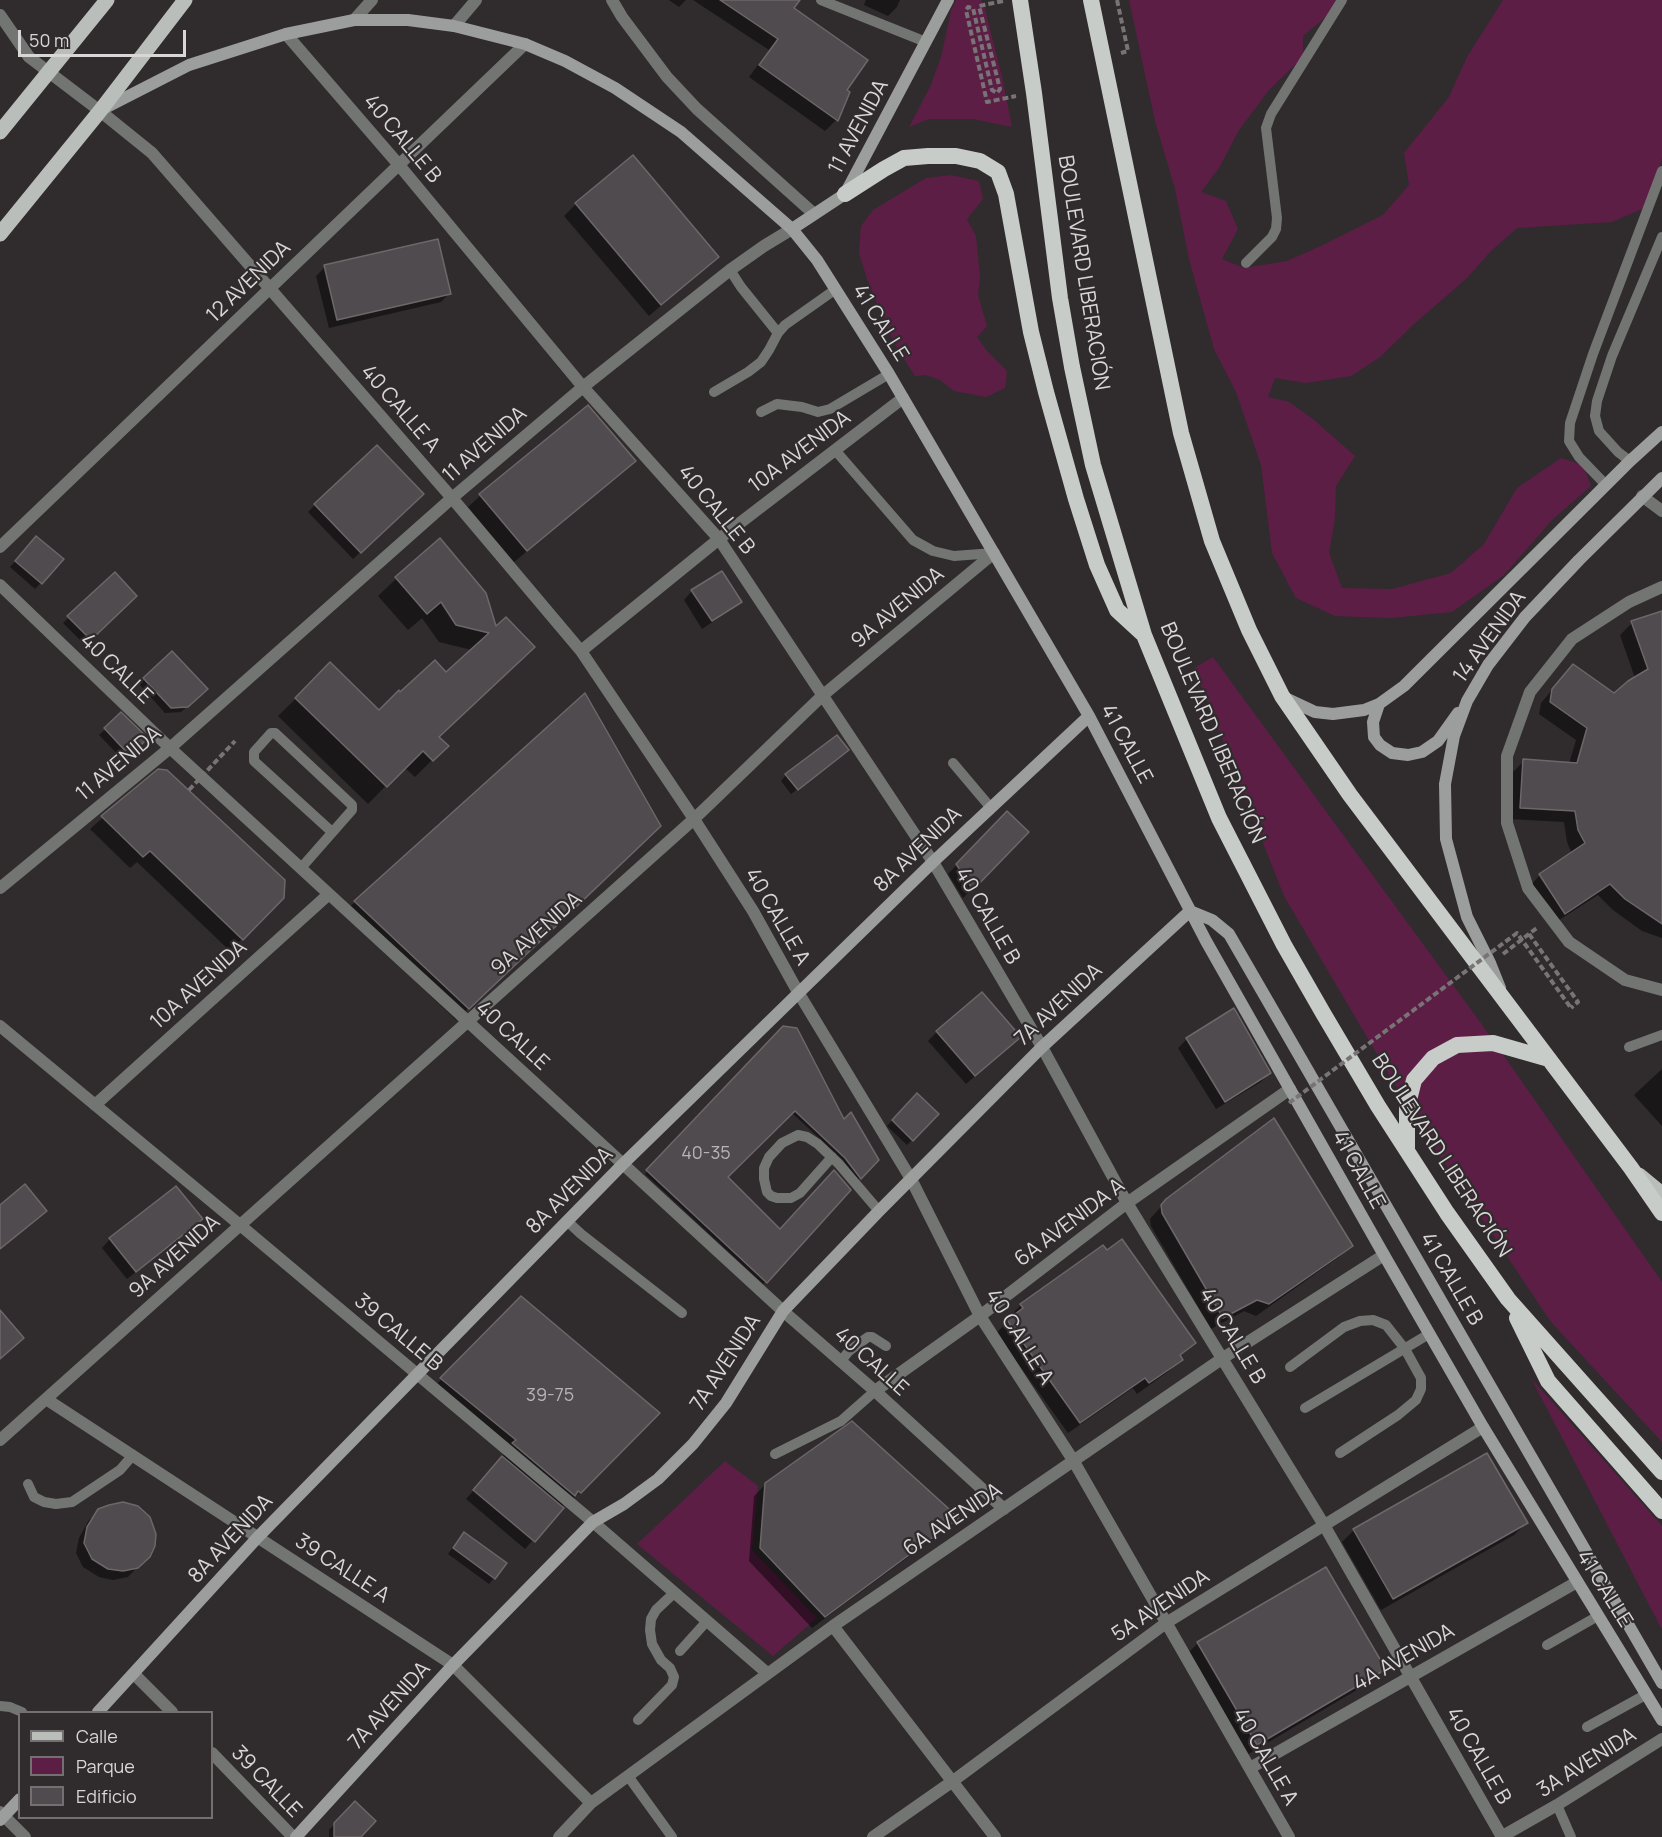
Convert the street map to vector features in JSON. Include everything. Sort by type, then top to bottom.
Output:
[{"type":"highway","name":"BOULEVARD LIBERACIÓN","points":[[1020,0],[1060,298],[1093,465],[1144,635],[1219,818],[1284,945],[1323,1014],[1447,1213],[1508,1299],[1662,1472]]},
{"type":"highway","points":[[1091,0],[1181,433],[1212,541],[1249,630],[1282,696],[1350,795],[1631,1167],[1662,1213]]},
{"type":"highway","points":[[845,194],[904,158],[956,156],[980,161],[998,172],[1006,194],[1031,332],[1076,499],[1097,565],[1117,610],[1144,635]]},
{"type":"highway","points":[[1407,1150],[1407,1108],[1414,1080],[1433,1058],[1457,1046],[1492,1043],[1550,1059]]},
{"type":"highway","points":[[1508,1299],[1548,1381],[1662,1511]]},
{"type":"main road","points":[[0,132],[107,0]]},
{"type":"main road","points":[[0,234],[185,0]]},
{"type":"main road","name":"11 AVENIDA","points":[[792,229],[845,194],[948,0]]},
{"type":"main road","name":"41 CALLE","points":[[99,111],[189,65],[286,34],[354,20],[408,20],[454,26],[525,44],[565,61],[615,88],[681,132],[792,229],[817,260],[889,374],[994,553],[1089,716],[1190,911],[1384,1255],[1483,1427],[1662,1720]]},
{"type":"main road","name":"14 AVENIDA","points":[[1282,696],[1315,712],[1333,714],[1364,710],[1379,704],[1404,686],[1662,432]]},
{"type":"main road","name":"14 AVENIDA","points":[[1503,997],[1490,963],[1467,917],[1446,840],[1445,784],[1454,736],[1467,701],[1488,665],[1525,617],[1662,478]]},
{"type":"main road","points":[[1379,704],[1373,722],[1374,737],[1380,745],[1392,753],[1408,755],[1422,752],[1438,741],[1467,701]]},
{"type":"main road","name":"8A AVENIDA","points":[[100,1711],[258,1537],[623,1164],[933,862],[1089,716]]},
{"type":"main road","name":"7A AVENIDA","points":[[295,1837],[453,1665],[593,1522],[624,1504],[658,1479],[693,1444],[726,1403],[783,1311],[879,1211],[1042,1047],[1190,911]]},
{"type":"main road","name":"41 CALLE B","points":[[1190,911],[1212,920],[1229,934],[1662,1683]]},
{"type":"main road","points":[[1631,1167],[1662,1194]]},
{"type":"main road","points":[[1,1816],[18,1801]]},
{"type":"street","points":[[354,20],[372,0]]},
{"type":"street","points":[[454,26],[476,0]]},
{"type":"street","points":[[612,0],[667,77],[697,108],[813,213]]},
{"type":"street","name":"40 CALLE A","points":[[0,15],[29,57],[152,153],[452,498],[581,651],[753,911],[798,992],[911,1179],[980,1316],[1073,1460],[1289,1837]]},
{"type":"street","name":"40 CALLE B","points":[[286,34],[399,165],[583,387],[719,539],[933,862],[1042,1047],[1128,1203],[1324,1525],[1502,1837]]},
{"type":"street","name":"12 AVENIDA","points":[[0,547],[525,44]]},
{"type":"street","name":"11 AVENIDA","points":[[0,888],[170,748],[452,498],[583,387],[730,270],[792,229]]},
{"type":"street","name":"10A AVENIDA","points":[[581,651],[719,539],[903,398]]},
{"type":"street","points":[[1642,496],[1662,511]]},
{"type":"street","name":"9A AVENIDA","points":[[0,1440],[694,819],[822,696],[994,553]]},
{"type":"street","name":"40 CALLE","points":[[0,585],[170,748],[783,1311],[875,1391],[1004,1509]]},
{"type":"street","points":[[1662,588],[1629,602],[1572,639],[1530,692],[1507,756],[1507,823],[1528,888],[1569,942],[1625,980],[1662,990]]},
{"type":"street","name":"10A AVENIDA","points":[[95,1105],[329,894]]},
{"type":"street","name":"39 CALLE B","points":[[0,1026],[593,1522],[767,1673]]},
{"type":"street","name":"6A AVENIDA A","points":[[875,1391],[980,1316],[1128,1203],[1290,1089]]},
{"type":"street","name":"6A AVENIDA","points":[[559,1837],[591,1803],[832,1626],[1223,1358],[1384,1255]]},
{"type":"street","name":"39 CALLE A","points":[[46,1399],[453,1665],[591,1803]]},
{"type":"street","name":"5A AVENIDA","points":[[873,1837],[953,1781],[1166,1623],[1483,1427]]},
{"type":"street","name":"4A AVENIDA","points":[[1250,1768],[1577,1582]]},
{"type":"street","points":[[832,1626],[995,1837]]},
{"type":"street","points":[[134,1674],[170,1711]]},
{"type":"street","name":"3A AVENIDA","points":[[1502,1837],[1662,1739]]},
{"type":"street","name":"39 CALLE","points":[[213,1755],[295,1837]]},
{"type":"street","points":[[1,1816],[25,1837]]},
{"type":"lane","points":[[821,0],[926,42]]},
{"type":"lane","points":[[1246,263],[1272,237],[1276,229],[1277,218],[1266,128],[1270,114],[1342,0]]},
{"type":"lane","points":[[1606,485],[1579,457],[1569,441],[1570,423],[1593,354],[1662,171]]},
{"type":"lane","points":[[1630,461],[1618,452],[1599,431],[1595,416],[1597,401],[1612,356],[1662,237]]},
{"type":"lane","points":[[730,270],[778,333]]},
{"type":"lane","points":[[714,393],[761,362],[785,325],[836,289]]},
{"type":"lane","points":[[761,412],[777,404],[818,412],[830,409],[889,374]]},
{"type":"lane","points":[[835,450],[913,540],[933,551],[954,555],[994,553]]},
{"type":"lane","points":[[301,868],[352,810],[352,805],[275,733],[271,733],[254,752],[254,761],[332,832]]},
{"type":"lane","points":[[953,764],[991,808]]},
{"type":"lane","points":[[1629,1047],[1662,1035]]},
{"type":"lane","points":[[832,1157],[800,1193],[791,1198],[777,1198],[767,1192],[764,1168],[769,1156],[782,1143],[798,1135],[807,1137],[832,1157],[879,1211]]},
{"type":"lane","points":[[567,1221],[682,1313]]},
{"type":"lane","points":[[1290,1367],[1344,1327],[1360,1321],[1373,1320],[1386,1325],[1405,1349],[1421,1378],[1421,1389],[1416,1400],[1398,1415],[1340,1454]]},
{"type":"lane","points":[[1305,1408],[1430,1334]]},
{"type":"lane","points":[[841,1361],[849,1351],[868,1337],[881,1341],[886,1346]]},
{"type":"lane","points":[[775,1454],[841,1421],[875,1391]]},
{"type":"lane","points":[[28,1484],[34,1497],[44,1502],[72,1503],[120,1470],[133,1455]]},
{"type":"lane","points":[[638,1720],[672,1685],[674,1677],[652,1644],[650,1630],[651,1620],[656,1610],[674,1593]]},
{"type":"lane","points":[[1547,1645],[1598,1616]]},
{"type":"lane","points":[[680,1651],[707,1621]]},
{"type":"lane","points":[[1587,1726],[1647,1694]]},
{"type":"lane","points":[[0,1706],[18,1711]]},
{"type":"lane","points":[[628,1776],[672,1837]]},
{"type":"lane","points":[[1557,1805],[1571,1837]]},
{"type":"path","points":[[1006,0],[979,6],[1000,89],[997,93],[992,90],[973,8],[968,7],[966,10],[987,102],[1034,93]]},
{"type":"path","points":[[189,790],[235,741]]},
{"type":"path","points":[[1490,963],[1550,918]]},
{"type":"path","points":[[1289,1103],[1517,933],[1571,1008],[1578,1002],[1529,934]]},
{"type":"green space","points":[[956,0],[981,0],[984,5],[1012,127],[973,119],[929,119],[909,127],[930,87],[941,57],[951,11]]},
{"type":"green space","points":[[1129,0],[1346,0],[1342,9],[1327,16],[1303,36],[1303,57],[1269,90],[1239,130],[1219,168],[1201,192],[1226,201],[1238,229],[1222,259],[1244,268],[1287,261],[1383,215],[1409,185],[1404,153],[1449,97],[1467,57],[1503,0],[1662,0],[1662,158],[1649,206],[1612,222],[1517,228],[1491,251],[1467,278],[1380,357],[1351,376],[1306,383],[1275,378],[1268,397],[1289,402],[1313,419],[1355,456],[1336,486],[1335,518],[1329,553],[1342,588],[1392,589],[1451,573],[1484,544],[1517,488],[1561,458],[1583,465],[1591,486],[1552,520],[1504,575],[1452,612],[1391,618],[1335,616],[1296,598],[1272,553],[1261,465],[1236,392],[1214,349],[1189,259],[1175,189],[1155,121]]},
{"type":"green space","points":[[951,175],[979,181],[983,199],[967,219],[976,236],[980,276],[978,295],[987,326],[977,337],[1007,371],[1005,388],[986,397],[954,391],[940,380],[926,375],[915,376],[886,326],[859,253],[861,226],[873,210],[926,178]]},
{"type":"green space","points":[[1213,657],[1483,1026],[1662,1282],[1662,1442],[1551,1322],[1414,1117],[1284,896],[1194,668]]},
{"type":"green space","points":[[1531,1378],[1662,1526],[1662,1629],[1660,1626]]},
{"type":"green space","points":[[725,1461],[758,1486],[752,1550],[817,1618],[773,1656],[637,1544]]},
{"type":"building","points":[[720,0],[800,0],[794,8],[868,60],[847,90],[850,92],[838,121],[759,65],[778,39]]},
{"type":"building","points":[[633,155],[719,257],[661,305],[575,203]]},
{"type":"building","points":[[438,239],[451,294],[337,320],[324,265]]},
{"type":"building","points":[[588,405],[636,461],[527,551],[479,494]]},
{"type":"building","points":[[377,445],[424,494],[361,553],[314,504]]},
{"type":"building","points":[[36,536],[64,559],[42,584],[15,561]]},
{"type":"building","points":[[440,538],[486,593],[496,626],[506,617],[535,647],[439,737],[449,746],[433,761],[423,751],[387,787],[295,698],[330,662],[379,710],[435,660],[446,672],[489,633],[456,625],[441,602],[427,614],[395,577]]},
{"type":"building","points":[[722,571],[742,602],[712,621],[691,590]]},
{"type":"building","points":[[115,572],[137,596],[91,640],[67,616]]},
{"type":"building","points":[[1662,611],[1662,924],[1625,899],[1610,884],[1565,914],[1539,874],[1585,843],[1578,830],[1575,811],[1520,808],[1523,759],[1577,763],[1587,728],[1550,702],[1552,689],[1573,664],[1614,693],[1648,669],[1631,621]]},
{"type":"building","points":[[172,651],[208,689],[188,707],[171,708],[143,678]]},
{"type":"building","points":[[585,693],[661,826],[469,1009],[354,901]]},
{"type":"building","points":[[121,712],[148,738],[130,756],[104,728]]},
{"type":"building","points":[[837,735],[849,750],[798,790],[785,774]]},
{"type":"building","points":[[158,769],[167,770],[285,880],[284,898],[243,940],[150,851],[143,857],[101,816]]},
{"type":"building","points":[[1007,811],[1029,832],[973,890],[956,864]]},
{"type":"building","points":[[982,992],[1021,1037],[975,1076],[936,1031]]},
{"type":"building","points":[[1234,1008],[1271,1073],[1225,1102],[1186,1038]]},
{"type":"building","points":[[783,1026],[797,1028],[844,1119],[851,1112],[879,1160],[861,1179],[845,1158],[795,1111],[728,1177],[780,1229],[834,1170],[851,1190],[767,1283],[646,1170]]},
{"type":"building","points":[[917,1093],[939,1114],[913,1141],[892,1120]]},
{"type":"building","points":[[1274,1118],[1353,1246],[1269,1304],[1257,1300],[1223,1318],[1162,1213],[1161,1205]]},
{"type":"building","points":[[25,1184],[47,1211],[0,1249],[0,1205]]},
{"type":"building","points":[[176,1186],[203,1219],[136,1272],[109,1238]]},
{"type":"building","points":[[1122,1239],[1196,1343],[1180,1355],[1183,1360],[1149,1383],[1145,1378],[1080,1423],[1007,1320],[1023,1308],[1020,1304],[1103,1245],[1107,1250]]},
{"type":"building","points":[[521,1296],[660,1413],[581,1493],[578,1491],[575,1496],[512,1443],[516,1440],[440,1378]]},
{"type":"building","points":[[0,1310],[24,1338],[0,1359]]},
{"type":"building","points":[[852,1421],[959,1518],[825,1617],[760,1548],[765,1483]]},
{"type":"building","points":[[1487,1453],[1528,1523],[1393,1599],[1353,1529]]},
{"type":"building","points":[[502,1456],[564,1508],[535,1542],[473,1490]]},
{"type":"building","points":[[123,1502],[138,1506],[150,1517],[156,1534],[155,1546],[150,1557],[138,1568],[123,1571],[108,1569],[92,1559],[84,1543],[87,1527],[98,1509]]},
{"type":"building","points":[[464,1532],[507,1563],[495,1579],[453,1548]]},
{"type":"building","points":[[1326,1567],[1384,1666],[1381,1672],[1257,1745],[1197,1642]]},
{"type":"building","points":[[355,1801],[376,1821],[361,1837],[334,1837],[334,1823]]}]
